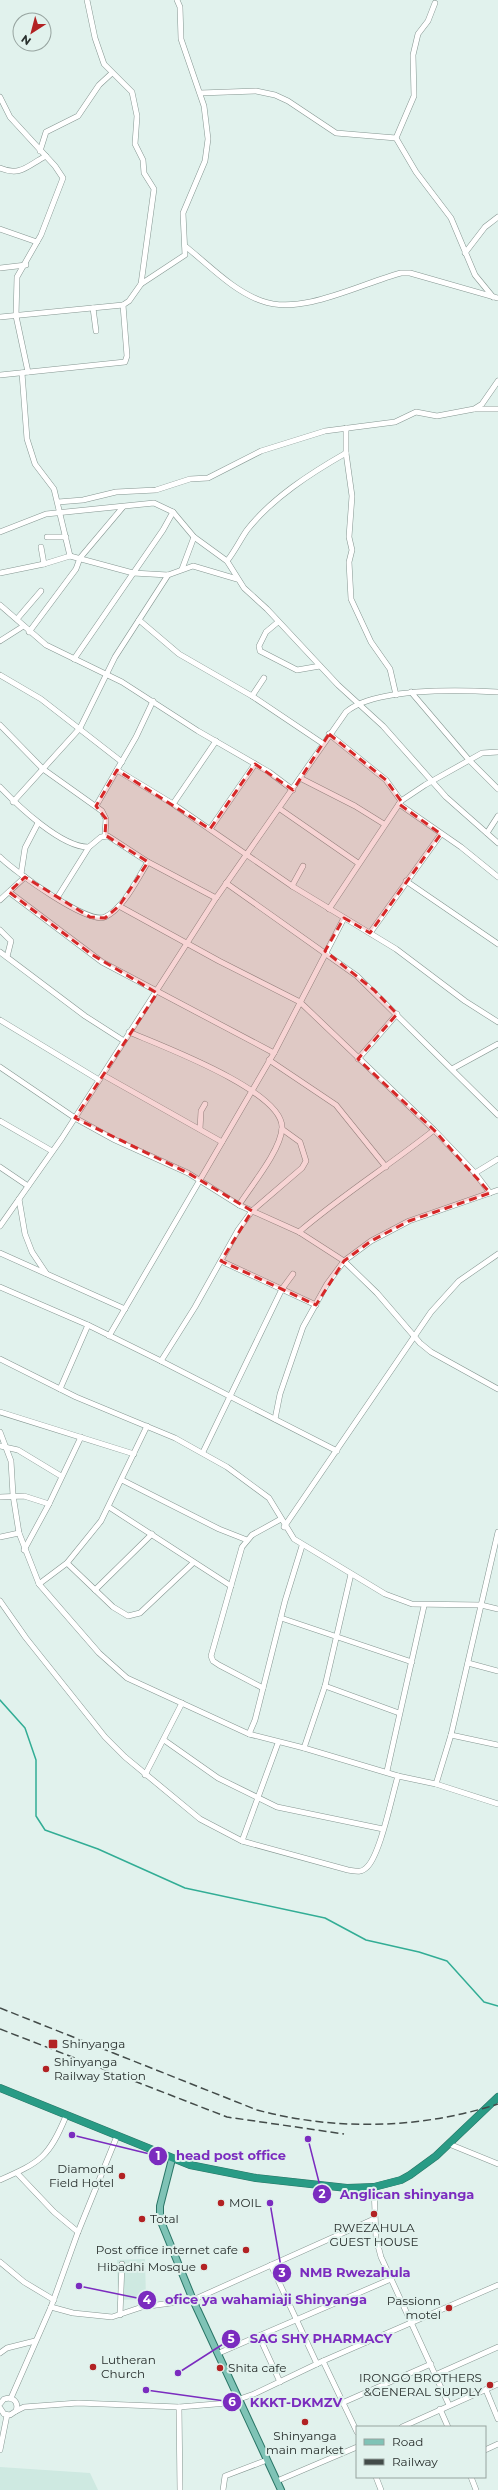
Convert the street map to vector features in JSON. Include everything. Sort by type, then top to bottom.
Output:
[{"type":"highway","points":[[0,2088],[190,2165],[256,2178],[347,2188],[374,2187],[401,2180],[410,2175],[449,2144],[498,2098]]},
{"type":"main road","points":[[172,2159],[160,2206],[160,2219],[193,2300],[219,2352],[281,2490]]},
{"type":"street","points":[[87,0],[104,64],[112,73],[129,86],[132,92],[137,116],[135,144],[143,160],[144,173],[154,189],[141,284]]},
{"type":"street","points":[[0,317],[123,305],[129,301],[141,284],[183,258],[186,252],[183,213],[208,152],[206,116],[200,93],[181,38],[180,7],[177,0]]},
{"type":"street","points":[[396,138],[414,96],[413,55],[418,34],[428,21],[435,3]]},
{"type":"street","points":[[40,151],[46,132],[78,116],[98,85],[112,73]]},
{"type":"street","points":[[200,93],[256,91],[275,95],[288,100],[336,133],[396,138]]},
{"type":"street","points":[[0,97],[10,117],[62,174],[63,181],[37,242],[26,264],[17,277],[16,316],[28,372]]},
{"type":"street","points":[[396,138],[416,172],[451,218],[475,276],[496,298]]},
{"type":"street","points":[[0,168],[15,172],[22,171],[46,156]]},
{"type":"street","points":[[465,252],[485,227],[498,217]]},
{"type":"street","points":[[0,230],[37,242]]},
{"type":"street","points":[[185,246],[237,288],[258,299],[274,304],[296,305],[338,294],[401,272],[410,273],[496,298]]},
{"type":"street","points":[[0,268],[26,264]]},
{"type":"street","points":[[0,375],[125,362],[127,356],[123,305]]},
{"type":"street","points":[[92,308],[96,331]]},
{"type":"street","points":[[22,373],[27,439],[35,464],[54,489],[61,513],[70,556]]},
{"type":"street","points":[[474,409],[482,404],[498,381]]},
{"type":"street","points":[[58,502],[83,500],[116,492],[156,490],[190,479],[204,480],[261,451],[311,434],[395,422],[416,412],[437,416],[474,409],[498,409]]},
{"type":"street","points":[[346,428],[346,453],[352,486],[349,537],[352,550],[348,562],[350,599],[370,642],[390,669],[396,695]]},
{"type":"street","points":[[227,561],[246,531],[272,505],[312,474],[346,453]]},
{"type":"street","points":[[0,532],[13,529],[33,518],[61,513],[123,507],[154,502],[174,512],[194,537],[227,561],[237,579],[320,666],[383,726],[446,797],[498,843]]},
{"type":"street","points":[[29,632],[76,570],[80,558],[123,507]]},
{"type":"street","points":[[74,659],[174,512]]},
{"type":"street","points":[[47,537],[66,537]]},
{"type":"street","points":[[182,569],[194,537]]},
{"type":"street","points":[[40,547],[44,564]]},
{"type":"street","points":[[0,573],[44,564],[70,556],[133,573],[168,576]]},
{"type":"street","points":[[13,802],[80,728],[96,699],[105,674],[168,576],[182,569],[193,566],[237,579]]},
{"type":"street","points":[[17,619],[41,591]]},
{"type":"street","points":[[0,605],[17,619],[22,627],[46,645],[105,674],[153,701],[255,764],[293,790]]},
{"type":"street","points":[[139,620],[179,654],[252,696],[322,744]]},
{"type":"street","points":[[278,622],[266,632],[260,642],[259,650],[262,653],[297,670],[320,666]]},
{"type":"street","points":[[0,641],[22,627]]},
{"type":"street","points":[[0,676],[41,699],[122,762]]},
{"type":"street","points":[[252,696],[264,678]]},
{"type":"street","points":[[0,1226],[2,1218],[19,1199],[75,1118],[129,1032],[157,993],[226,883],[280,809],[322,744],[346,712],[360,704],[411,692],[446,690],[498,692]]},
{"type":"street","points":[[411,692],[469,760],[498,789]]},
{"type":"street","points":[[96,806],[147,718],[153,701]]},
{"type":"street","points":[[0,725],[43,769],[96,806],[106,819],[105,835],[88,848],[57,898]]},
{"type":"street","points":[[329,734],[386,780],[400,802],[498,878]]},
{"type":"street","points":[[173,804],[216,741]]},
{"type":"street","points":[[329,909],[358,863],[400,802],[482,753],[498,752]]},
{"type":"street","points":[[210,829],[255,764]]},
{"type":"street","points":[[117,770],[173,804],[246,856],[292,886],[370,933],[419,965],[465,1001],[498,1022]]},
{"type":"street","points":[[300,778],[355,806],[384,824]]},
{"type":"street","points":[[0,788],[13,802],[38,824],[77,846],[88,848]]},
{"type":"street","points":[[280,809],[358,863]]},
{"type":"street","points":[[487,833],[498,816]]},
{"type":"street","points":[[0,900],[9,892],[23,875],[25,848],[38,824]]},
{"type":"street","points":[[370,933],[441,834]]},
{"type":"street","points":[[105,835],[148,862],[216,898]]},
{"type":"street","points":[[0,857],[23,875],[82,914],[99,919],[105,918],[119,906],[148,862]]},
{"type":"street","points":[[292,886],[303,866]]},
{"type":"street","points":[[406,881],[498,944]]},
{"type":"street","points":[[226,883],[325,951],[374,990],[498,1114]]},
{"type":"street","points":[[9,892],[91,954],[157,993],[274,1053]]},
{"type":"street","points":[[119,906],[188,944],[300,1002],[323,1022],[358,1059],[434,1130],[475,1173],[490,1193]]},
{"type":"street","points":[[109,1336],[251,1090],[274,1053],[325,951],[344,918]]},
{"type":"street","points":[[0,930],[11,941],[7,957]]},
{"type":"street","points":[[0,952],[90,1020],[124,1041]]},
{"type":"street","points":[[358,1059],[397,1014]]},
{"type":"street","points":[[0,1020],[101,1078],[200,1128],[222,1142]]},
{"type":"street","points":[[129,1032],[188,1057],[251,1090],[278,1114],[282,1129],[275,1148],[239,1205]]},
{"type":"street","points":[[452,1069],[498,1044]]},
{"type":"street","points":[[269,1060],[336,1106],[386,1167]]},
{"type":"street","points":[[0,1066],[75,1118],[200,1180],[239,1205],[299,1232],[344,1261],[377,1293],[413,1337],[431,1352],[498,1389]]},
{"type":"street","points":[[200,1128],[201,1111],[205,1104]]},
{"type":"street","points":[[0,1121],[52,1152]]},
{"type":"street","points":[[161,1361],[252,1211],[302,1168],[306,1161],[300,1142],[282,1129]]},
{"type":"street","points":[[299,1232],[341,1197],[386,1167],[434,1130]]},
{"type":"street","points":[[475,1173],[498,1159]]},
{"type":"street","points":[[0,1167],[28,1186]]},
{"type":"street","points":[[275,1418],[280,1394],[299,1336],[331,1278],[344,1261],[371,1241],[409,1221],[498,1190]]},
{"type":"street","points":[[19,1199],[25,1234],[32,1252],[47,1274]]},
{"type":"street","points":[[0,1253],[125,1309]]},
{"type":"street","points":[[284,1527],[413,1337],[452,1288],[498,1254]]},
{"type":"street","points":[[221,1261],[316,1305]]},
{"type":"street","points":[[203,1452],[282,1289],[293,1274]]},
{"type":"street","points":[[0,1287],[88,1325],[275,1418],[337,1451]]},
{"type":"street","points":[[60,1389],[88,1325]]},
{"type":"street","points":[[0,1359],[60,1389],[203,1452],[259,1489],[275,1506],[284,1527],[302,1546],[399,1600],[424,1606],[481,1605],[498,1609]]},
{"type":"street","points":[[0,1412],[134,1454]]},
{"type":"street","points":[[38,1584],[67,1562],[91,1534],[109,1506],[146,1426]]},
{"type":"street","points":[[0,1432],[2,1446],[11,1461],[13,1495],[19,1533],[24,1550],[38,1584],[99,1653],[127,1678],[249,1734],[387,1771],[398,1776],[436,1784],[498,1804]]},
{"type":"street","points":[[24,1550],[49,1504],[80,1437]]},
{"type":"street","points":[[2,1446],[23,1453],[61,1476]]},
{"type":"street","points":[[122,1480],[219,1529],[247,1540]]},
{"type":"street","points":[[0,1497],[13,1495],[33,1498],[49,1504]]},
{"type":"street","points":[[109,1506],[193,1563],[231,1586]]},
{"type":"street","points":[[263,1688],[212,1659],[239,1556],[247,1540],[263,1528],[281,1519]]},
{"type":"street","points":[[0,1537],[19,1533]]},
{"type":"street","points":[[95,1590],[152,1534]]},
{"type":"street","points":[[436,1784],[451,1735],[498,1534]]},
{"type":"street","points":[[249,1734],[302,1546]]},
{"type":"street","points":[[67,1562],[119,1612],[128,1616],[133,1616],[149,1605],[193,1563]]},
{"type":"street","points":[[304,1748],[325,1686],[351,1574]]},
{"type":"street","points":[[0,1601],[26,1638],[106,1737],[145,1775],[200,1819],[242,1841],[329,1866],[360,1872],[367,1868],[372,1860],[383,1829],[398,1776]]},
{"type":"street","points":[[387,1771],[424,1606]]},
{"type":"street","points":[[281,1618],[412,1662]]},
{"type":"street","points":[[468,1663],[498,1671]]},
{"type":"street","points":[[325,1686],[399,1713]]},
{"type":"street","points":[[145,1775],[182,1703]]},
{"type":"street","points":[[451,1735],[498,1746]]},
{"type":"street","points":[[164,1740],[218,1778],[258,1798],[294,1812],[383,1829]]},
{"type":"street","points":[[242,1841],[278,1743]]},
{"type":"street","points":[[0,2180],[17,2173],[39,2160],[51,2149],[66,2116]]},
{"type":"street","points":[[11,2398],[54,2300],[78,2232],[117,2136]]},
{"type":"street","points":[[449,2144],[498,2164]]},
{"type":"street","points":[[17,2173],[54,2212],[78,2232]]},
{"type":"street","points":[[374,2187],[374,2219],[381,2257],[449,2405]]},
{"type":"street","points":[[51,2307],[72,2314],[102,2318],[120,2315],[142,2307],[193,2300],[374,2219]]},
{"type":"street","points":[[0,2262],[24,2282],[54,2300]]},
{"type":"street","points":[[120,2315],[122,2264]]},
{"type":"street","points":[[271,2265],[317,2364]]},
{"type":"street","points":[[219,2352],[391,2279]]},
{"type":"street","points":[[7,2415],[24,2407],[78,2403],[179,2407],[240,2400],[323,2361],[498,2285]]},
{"type":"street","points":[[259,2336],[280,2382]]},
{"type":"street","points":[[0,2353],[7,2348],[35,2341]]},
{"type":"street","points":[[435,2375],[498,2347]]},
{"type":"street","points":[[323,2361],[356,2430]]},
{"type":"street","points":[[342,2403],[431,2364]]},
{"type":"street","points":[[404,2426],[498,2384]]},
{"type":"street","points":[[486,2390],[498,2419]]},
{"type":"street","points":[[0,2450],[7,2415],[0,2404],[5,2398],[11,2398],[17,2404],[16,2411]]},
{"type":"street","points":[[179,2407],[180,2490]]},
{"type":"street","points":[[440,2409],[448,2426]]},
{"type":"street","points":[[486,2450],[498,2444]]},
{"type":"street","points":[[278,2481],[356,2447]]},
{"type":"street","points":[[223,2490],[225,2476],[267,2460]]},
{"type":"street","points":[[376,2478],[381,2490]]},
{"type":"street","points":[[470,2478],[476,2490]]},
{"type":"highlighted area","points":[[329,734],[386,780],[401,801],[399,804],[441,834],[370,933],[344,918],[325,951],[374,990],[397,1014],[358,1059],[434,1130],[490,1193],[409,1221],[371,1241],[344,1261],[316,1305],[221,1261],[252,1211],[188,1173],[75,1118],[157,993],[91,954],[9,892],[25,877],[90,917],[105,918],[119,906],[148,862],[105,835],[106,819],[96,806],[117,770],[210,829],[255,764],[293,790]]},
{"type":"shaded area","points":[[145,2259],[146,2299],[118,2300],[117,2260]]},
{"type":"shaded area","points":[[0,2467],[90,2473],[98,2490],[0,2490]]},
{"type":"waterway","points":[[0,1700],[25,1728],[36,1760],[36,1816],[45,1830],[98,1849],[185,1888],[325,1918],[366,1940],[419,1952],[447,1961],[484,2002],[498,2006]]},
{"type":"railway","points":[[0,2008],[257,2110],[287,2117],[347,2124],[378,2124],[439,2118],[498,2104]]},
{"type":"railway","points":[[0,2029],[227,2117],[344,2134]]},
{"type":"place","name":"Shinyanga","points":[[53,2044]]},
{"type":"place","name":"Shinyanga Railway Station","points":[[46,2069]]},
{"type":"place","name":"head post office","points":[[72,2135]]},
{"type":"place","name":"Anglican shinyanga","points":[[308,2139]]},
{"type":"place","name":"Diamond Field Hotel","points":[[122,2176]]},
{"type":"place","name":"MOIL","points":[[221,2203]]},
{"type":"place","name":"NMB Rwezahula","points":[[270,2203]]},
{"type":"place","name":"RWEZAHULA GUEST HOUSE","points":[[374,2214]]},
{"type":"place","name":"Total","points":[[142,2219]]},
{"type":"place","name":"Post office internet cafe","points":[[246,2250]]},
{"type":"place","name":"Hibadhi Mosque","points":[[204,2267]]},
{"type":"place","name":"ofice ya wahamiaji Shinyanga","points":[[79,2286]]},
{"type":"place","name":"Passionn motel","points":[[449,2308]]},
{"type":"place","name":"Lutheran Church","points":[[93,2367]]},
{"type":"place","name":"Shita cafe","points":[[220,2368]]},
{"type":"place","name":"SAG SHY PHARMACY","points":[[178,2373]]},
{"type":"place","name":"IRONGO BROTHERS &GENERAL SUPPLY","points":[[490,2385]]},
{"type":"place","name":"KKKT-DKMZV","points":[[146,2390]]},
{"type":"place","name":"Shinyanga main market","points":[[305,2422]]}]
